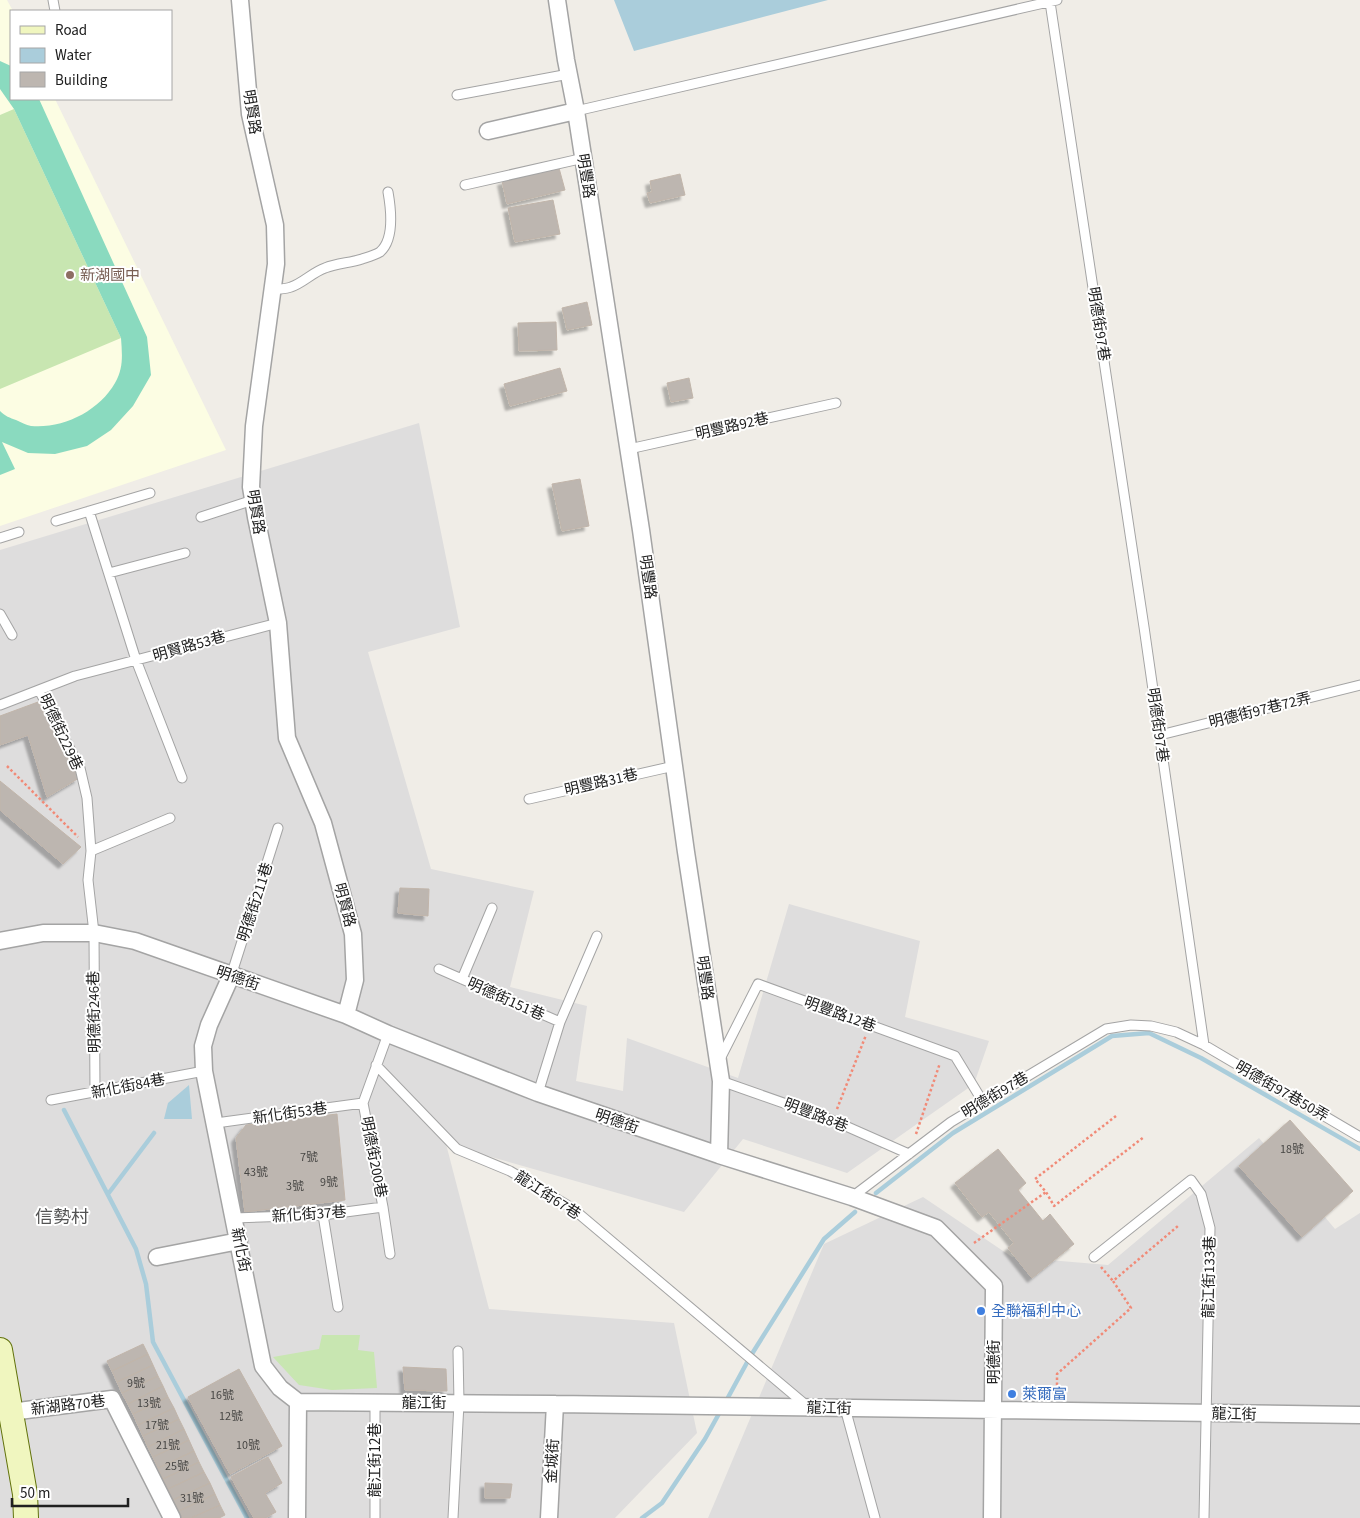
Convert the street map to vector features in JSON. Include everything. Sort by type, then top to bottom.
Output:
[{"type":"street","name":"明賢路","points":[[240,0],[250,114],[275,225],[276,264],[254,426],[251,487],[278,623],[286,738],[323,823],[353,934],[355,980],[346,1015]]},
{"type":"street","name":"明豐路","points":[[557,0],[584,158],[629,450],[721,1081],[719,1155]]},
{"type":"street","points":[[488,131],[576,111]]},
{"type":"street","name":"明德街","points":[[0,941],[43,934],[94,933],[135,941],[346,1015],[388,1034],[538,1093],[719,1155],[852,1197],[936,1228],[994,1286],[992,1518]]},
{"type":"street","name":"新化街","points":[[231,976],[209,1025],[203,1046],[204,1071],[216,1123],[263,1366],[280,1388],[298,1402]]},
{"type":"street","points":[[157,1257],[239,1241]]},
{"type":"street","points":[[0,1350],[3,1386],[11,1412],[25,1494],[26,1518]]},
{"type":"street","name":"新湖路70巷","points":[[11,1412],[112,1399],[172,1518]]},
{"type":"street","points":[[297,1518],[298,1402]]},
{"type":"street","name":"龍江街","points":[[298,1402],[1360,1415]]},
{"type":"street","name":"金城街","points":[[549,1518],[555,1404]]},
{"type":"lane","points":[[576,111],[1054,1]]},
{"type":"lane","name":"明德街97巷","points":[[1054,1],[1204,1045]]},
{"type":"lane","points":[[457,95],[569,74]]},
{"type":"lane","points":[[465,185],[584,158]]},
{"type":"lane","points":[[272,290],[291,287],[324,268],[362,259],[381,251],[387,241],[389,232],[390,205],[388,192]]},
{"type":"lane","name":"明豐路92巷","points":[[629,450],[836,403]]},
{"type":"lane","points":[[56,521],[150,493]]},
{"type":"lane","points":[[201,517],[253,500]]},
{"type":"lane","points":[[89,511],[136,660]]},
{"type":"lane","points":[[0,538],[19,532]]},
{"type":"lane","points":[[109,573],[185,553]]},
{"type":"lane","points":[[0,614],[12,635]]},
{"type":"lane","name":"明賢路53巷","points":[[182,778],[136,660],[278,623]]},
{"type":"lane","name":"明德街229巷","points":[[94,933],[88,880],[92,851],[87,798],[80,768],[39,690],[75,676],[136,660]]},
{"type":"lane","name":"明德街97巷72弄","points":[[1160,735],[1360,685]]},
{"type":"lane","points":[[0,705],[39,690]]},
{"type":"lane","name":"明豐路31巷","points":[[528,799],[674,766]]},
{"type":"lane","points":[[92,851],[170,818]]},
{"type":"lane","name":"明德街211巷","points":[[231,976],[278,828]]},
{"type":"lane","points":[[462,980],[492,908]]},
{"type":"lane","name":"明德街246巷","points":[[94,933],[95,1092]]},
{"type":"lane","points":[[560,1022],[597,936]]},
{"type":"lane","name":"明德街151巷","points":[[439,970],[560,1022],[538,1093]]},
{"type":"lane","name":"明豐路12巷","points":[[718,1064],[758,984],[955,1056],[983,1102]]},
{"type":"lane","name":"明德街97巷","points":[[852,1197],[950,1122],[1106,1029],[1130,1025],[1151,1026],[1176,1032],[1204,1045]]},
{"type":"lane","name":"明德街200巷","points":[[388,1034],[363,1103],[384,1207],[390,1254]]},
{"type":"lane","name":"明德街97巷50弄","points":[[1204,1045],[1360,1137]]},
{"type":"lane","name":"龍江街67巷","points":[[376,1065],[457,1149],[510,1171],[572,1208],[809,1408]]},
{"type":"lane","name":"新化街84巷","points":[[51,1100],[204,1071]]},
{"type":"lane","name":"明豐路8巷","points":[[721,1081],[832,1120],[908,1154]]},
{"type":"lane","name":"新化街53巷","points":[[216,1123],[363,1103]]},
{"type":"lane","name":"龍江街133巷","points":[[1094,1257],[1191,1180],[1201,1194],[1210,1228],[1207,1413]]},
{"type":"lane","name":"新化街37巷","points":[[234,1218],[323,1215],[384,1207]]},
{"type":"lane","points":[[323,1215],[338,1306]]},
{"type":"lane","points":[[453,1518],[459,1403],[458,1351]]},
{"type":"lane","name":"龍江街12巷","points":[[374,1403],[375,1518]]},
{"type":"lane","points":[[845,1408],[875,1518]]},
{"type":"lane","points":[[1204,1518],[1207,1413]]},
{"type":"path","points":[[7,766],[92,851]]},
{"type":"path","points":[[832,1120],[862,1049],[870,1024]]},
{"type":"path","points":[[908,1154],[944,1052]]},
{"type":"path","points":[[1116,1116],[1035,1179],[1046,1192],[1054,1206],[1144,1137]]},
{"type":"path","points":[[960,1252],[1046,1192]]},
{"type":"path","points":[[1113,1281],[1178,1226]]},
{"type":"path","points":[[1056,1411],[1058,1374],[1131,1308],[1094,1257]]},
{"type":"shaded area","name":"新湖國中","points":[[0,0],[7,0],[12,10],[10,10],[10,100],[55,100],[226,450],[0,526]]},
{"type":"shaded area","points":[[419,423],[460,627],[368,652],[431,869],[534,891],[510,987],[587,1006],[576,1081],[623,1091],[627,1038],[738,1078],[789,904],[920,941],[905,1017],[989,1041],[974,1084],[847,1173],[743,1139],[684,1212],[446,1144],[489,1309],[674,1323],[697,1433],[615,1518],[0,1518],[0,550]]},
{"type":"shaded area","points":[[1259,1138],[1335,1229],[1360,1213],[1360,1518],[708,1518],[824,1244],[923,1197],[1012,1257],[1108,1265]]},
{"type":"green space","points":[[0,61],[10,66],[10,100],[39,100],[147,337],[151,375],[133,406],[111,430],[87,446],[55,454],[28,453],[2,442],[15,469],[0,475],[0,411],[10,418],[31,426],[55,424],[79,416],[90,410],[108,393],[118,377],[122,355],[121,338],[14,109],[0,89]]},
{"type":"green space","points":[[14,109],[121,338],[0,389],[0,115]]},
{"type":"green space","points":[[322,1335],[360,1335],[358,1350],[374,1352],[377,1388],[332,1390],[299,1385],[273,1357],[319,1349]]},
{"type":"water","points":[[614,0],[828,0],[634,51]]},
{"type":"water","points":[[189,1085],[192,1119],[164,1119],[168,1103]]},
{"type":"building","points":[[559,168],[565,190],[507,204],[502,181]]},
{"type":"building","points":[[680,174],[685,195],[650,203],[647,193],[652,192],[650,181]]},
{"type":"building","points":[[553,200],[560,234],[515,242],[508,208]]},
{"type":"building","points":[[587,302],[592,325],[567,330],[562,308]]},
{"type":"building","points":[[556,322],[557,350],[519,351],[518,323]]},
{"type":"building","points":[[560,368],[567,391],[510,406],[504,384]]},
{"type":"building","points":[[689,378],[693,398],[671,402],[667,383]]},
{"type":"building","points":[[580,479],[589,526],[562,531],[552,484]]},
{"type":"building","points":[[38,702],[79,778],[47,797],[28,735],[0,745],[0,716]]},
{"type":"building","points":[[0,781],[81,847],[63,864],[0,810]]},
{"type":"building","points":[[400,888],[429,889],[428,916],[398,913]]},
{"type":"building","points":[[337,1114],[345,1200],[245,1212],[236,1138],[246,1125]]},
{"type":"building","points":[[1290,1120],[1353,1191],[1302,1237],[1239,1166]]},
{"type":"building","points":[[998,1149],[1026,1183],[1018,1190],[1043,1221],[1050,1214],[1074,1244],[1032,1278],[1008,1248],[1014,1243],[989,1212],[982,1217],[955,1183]]},
{"type":"building","points":[[143,1344],[148,1354],[112,1371],[107,1361]]},
{"type":"building","points":[[148,1354],[153,1365],[117,1382],[112,1371]]},
{"type":"building","points":[[153,1365],[158,1376],[122,1393],[117,1382]]},
{"type":"building","points":[[403,1367],[446,1369],[447,1391],[405,1390]]},
{"type":"building","points":[[239,1369],[282,1446],[230,1474],[188,1397]]},
{"type":"building","points":[[158,1376],[163,1386],[128,1404],[122,1393]]},
{"type":"building","points":[[163,1386],[168,1397],[133,1414],[128,1404]]},
{"type":"building","points":[[168,1397],[174,1408],[138,1425],[133,1414]]},
{"type":"building","points":[[174,1408],[179,1419],[143,1436],[138,1425]]},
{"type":"building","points":[[179,1419],[184,1429],[148,1447],[143,1436]]},
{"type":"building","points":[[184,1429],[189,1440],[153,1457],[148,1447]]},
{"type":"building","points":[[189,1440],[194,1451],[158,1468],[153,1457]]},
{"type":"building","points":[[194,1451],[199,1462],[163,1479],[158,1468]]},
{"type":"building","points":[[268,1457],[282,1483],[265,1493],[276,1512],[265,1518],[254,1518],[231,1477]]},
{"type":"building","points":[[199,1462],[204,1472],[168,1489],[163,1479]]},
{"type":"building","points":[[204,1472],[210,1483],[173,1500],[168,1489]]},
{"type":"building","points":[[210,1483],[215,1494],[179,1511],[173,1500]]},
{"type":"building","points":[[485,1483],[512,1484],[510,1498],[485,1498]]},
{"type":"building","points":[[215,1494],[220,1505],[191,1518],[182,1518],[179,1511]]},
{"type":"building","points":[[220,1505],[225,1515],[219,1518],[191,1518]]},
{"type":"waterway","points":[[876,1193],[953,1133],[1112,1036],[1149,1033],[1201,1058],[1360,1149]]},
{"type":"waterway","points":[[64,1110],[136,1249],[146,1284],[153,1342],[247,1518]]},
{"type":"waterway","points":[[108,1194],[154,1133]]},
{"type":"waterway","points":[[725,1403],[750,1357],[824,1239],[855,1212]]},
{"type":"waterway","points":[[642,1518],[662,1503],[705,1439],[721,1410]]},
{"type":"place","name":"新湖國中","points":[[70,275]]},
{"type":"place","name":"全聯福利中心","points":[[981,1311]]},
{"type":"place","name":"萊爾富","points":[[1012,1394]]},
{"type":"district","name":"信勢村","points":[[62,1217]]}]
